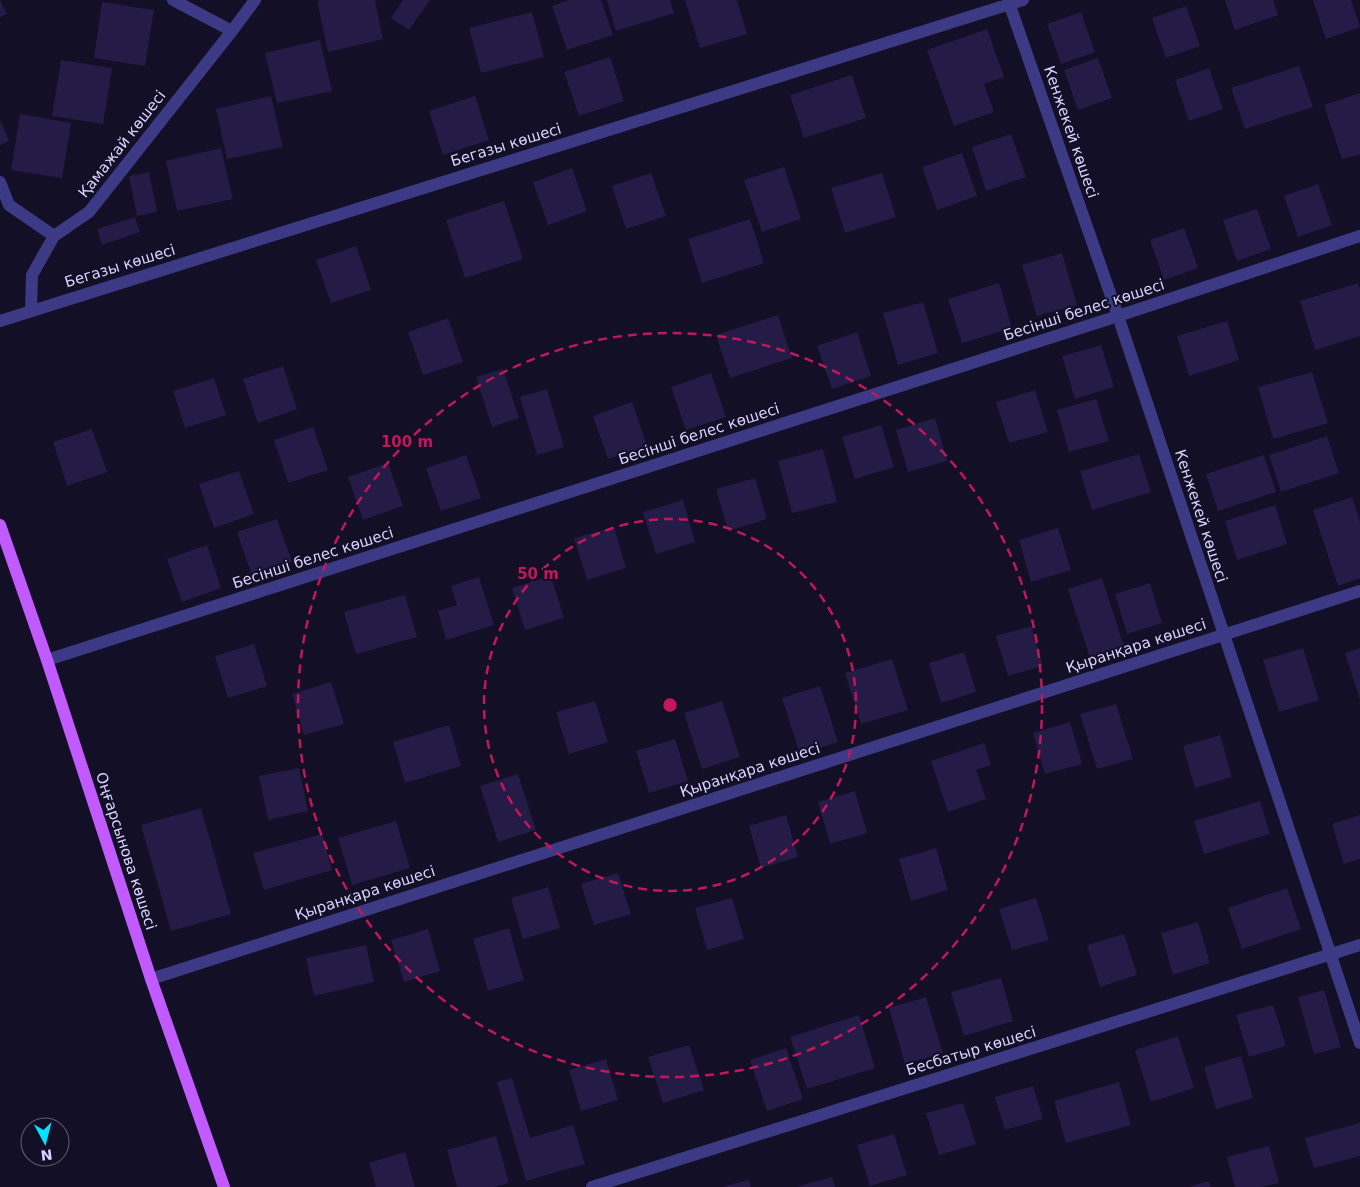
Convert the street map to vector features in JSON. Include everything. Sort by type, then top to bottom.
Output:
[{"type":"main road","name":"Оңғарсынова көшесі","points":[[0,525],[47,660],[151,978],[224,1187]]},
{"type":"street","points":[[173,0],[232,32]]},
{"type":"street","name":"Қамажай көшесі","points":[[31,310],[32,275],[54,236],[90,212],[232,32],[255,0]]},
{"type":"street","name":"Бегазы көшесі","points":[[0,322],[31,310],[1009,2],[1023,0]]},
{"type":"street","name":"Кенжекей көшесі","points":[[1009,2],[1118,316],[1223,636],[1360,1042]]},
{"type":"street","points":[[0,182],[9,205],[54,236]]},
{"type":"street","name":"Бесінші белес көшесі","points":[[47,660],[1118,316],[1360,236]]},
{"type":"street","name":"Қыранқара көшесі","points":[[151,978],[1360,591]]},
{"type":"street","name":"Бесбатыр көшесі","points":[[592,1187],[1360,945]]},
{"type":"building","points":[[0,0],[7,14],[0,17]]},
{"type":"building","points":[[375,0],[383,39],[328,52],[317,1]]},
{"type":"building","points":[[403,0],[430,0],[409,30],[391,18]]},
{"type":"building","points":[[569,0],[601,0],[613,35],[567,50],[552,6]]},
{"type":"building","points":[[607,0],[670,0],[674,13],[616,31]]},
{"type":"building","points":[[685,0],[737,0],[747,34],[700,48]]},
{"type":"building","points":[[1225,0],[1273,0],[1278,15],[1235,30]]},
{"type":"building","points":[[1313,0],[1351,0],[1360,27],[1326,39]]},
{"type":"building","points":[[102,2],[154,10],[145,66],[94,58]]},
{"type":"building","points":[[1186,6],[1200,46],[1166,58],[1152,18]]},
{"type":"building","points":[[532,12],[544,57],[481,73],[469,28]]},
{"type":"building","points":[[1081,12],[1095,52],[1061,64],[1047,24]]},
{"type":"building","points":[[987,29],[1004,77],[984,84],[994,112],[954,126],[927,50]]},
{"type":"building","points":[[320,40],[332,91],[277,103],[265,53]]},
{"type":"building","points":[[610,57],[624,101],[579,116],[564,72]]},
{"type":"building","points":[[1098,58],[1112,98],[1078,110],[1064,70]]},
{"type":"building","points":[[61,60],[112,68],[103,124],[52,116]]},
{"type":"building","points":[[1299,66],[1313,107],[1245,129],[1231,88]]},
{"type":"building","points":[[1209,68],[1223,109],[1189,121],[1175,80]]},
{"type":"building","points":[[852,75],[866,118],[804,138],[790,95]]},
{"type":"building","points":[[1360,93],[1360,154],[1342,159],[1324,105]]},
{"type":"building","points":[[271,96],[283,147],[227,159],[216,109]]},
{"type":"building","points":[[475,96],[489,140],[443,155],[429,111]]},
{"type":"building","points":[[20,114],[71,123],[62,178],[11,170]]},
{"type":"building","points":[[0,119],[9,141],[0,145]]},
{"type":"building","points":[[1011,134],[1026,177],[986,191],[972,147]]},
{"type":"building","points":[[221,148],[233,199],[177,211],[166,161]]},
{"type":"building","points":[[962,153],[977,196],[937,210],[922,167]]},
{"type":"building","points":[[784,167],[801,219],[762,232],[744,180]]},
{"type":"building","points":[[572,168],[587,211],[548,225],[533,182]]},
{"type":"building","points":[[149,172],[157,212],[137,216],[129,176]]},
{"type":"building","points":[[651,173],[666,216],[626,229],[612,186]]},
{"type":"building","points":[[882,173],[896,217],[845,233],[831,188]]},
{"type":"building","points":[[1318,184],[1332,225],[1298,237],[1284,196]]},
{"type":"building","points":[[504,201],[523,259],[465,278],[446,220]]},
{"type":"building","points":[[1257,209],[1271,249],[1237,261],[1223,220]]},
{"type":"building","points":[[135,217],[140,232],[102,245],[97,229]]},
{"type":"building","points":[[750,219],[764,263],[702,283],[688,239]]},
{"type":"building","points":[[1184,228],[1198,268],[1164,280],[1150,240]]},
{"type":"building","points":[[356,246],[371,290],[331,303],[316,260]]},
{"type":"building","points":[[1062,253],[1077,305],[1037,316],[1022,265]]},
{"type":"building","points":[[999,283],[1012,328],[962,343],[948,299]]},
{"type":"building","points":[[1358,283],[1360,289],[1360,336],[1315,350],[1300,301]]},
{"type":"building","points":[[923,302],[938,353],[898,365],[883,313]]},
{"type":"building","points":[[778,315],[792,358],[730,378],[716,335]]},
{"type":"building","points":[[448,318],[463,362],[423,375],[408,332]]},
{"type":"building","points":[[1227,321],[1239,360],[1189,376],[1177,336]]},
{"type":"building","points":[[857,332],[871,376],[832,389],[817,346]]},
{"type":"building","points":[[1101,345],[1114,387],[1075,399],[1062,356]]},
{"type":"building","points":[[283,366],[297,409],[258,423],[243,379]]},
{"type":"building","points":[[503,369],[519,418],[492,427],[476,377]]},
{"type":"building","points":[[1312,372],[1328,423],[1273,439],[1258,387]]},
{"type":"building","points":[[711,373],[726,417],[686,430],[671,387]]},
{"type":"building","points":[[214,378],[226,415],[185,428],[173,391]]},
{"type":"building","points":[[547,389],[564,447],[537,455],[520,397]]},
{"type":"building","points":[[1035,390],[1048,432],[1009,443],[996,402]]},
{"type":"building","points":[[1096,399],[1109,441],[1069,452],[1057,410]]},
{"type":"building","points":[[632,402],[647,446],[608,459],[593,416]]},
{"type":"building","points":[[935,418],[947,461],[908,472],[896,430]]},
{"type":"building","points":[[881,425],[894,467],[855,479],[842,437]]},
{"type":"building","points":[[313,427],[328,470],[288,483],[274,440]]},
{"type":"building","points":[[92,429],[107,472],[67,486],[53,442]]},
{"type":"building","points":[[1327,436],[1339,473],[1281,492],[1269,455]]},
{"type":"building","points":[[823,449],[837,502],[792,513],[778,461]]},
{"type":"building","points":[[1139,454],[1151,492],[1092,510],[1080,471]]},
{"type":"building","points":[[466,455],[481,498],[441,511],[426,468]]},
{"type":"building","points":[[1264,455],[1276,492],[1218,511],[1206,474]]},
{"type":"building","points":[[388,463],[403,506],[363,520],[348,477]]},
{"type":"building","points":[[239,471],[254,514],[214,528],[199,484]]},
{"type":"building","points":[[755,478],[767,519],[728,531],[716,489]]},
{"type":"building","points":[[1352,497],[1360,522],[1360,578],[1338,586],[1313,510]]},
{"type":"building","points":[[683,500],[695,542],[656,554],[643,512]]},
{"type":"building","points":[[1275,505],[1287,544],[1237,560],[1225,521]]},
{"type":"building","points":[[277,519],[292,562],[252,576],[237,532]]},
{"type":"building","points":[[614,527],[626,568],[587,580],[574,538]]},
{"type":"building","points":[[1058,528],[1071,570],[1031,582],[1019,540]]},
{"type":"building","points":[[207,545],[221,588],[182,602],[167,559]]},
{"type":"building","points":[[551,576],[564,618],[525,630],[512,588]]},
{"type":"building","points":[[479,577],[494,625],[446,640],[438,611],[457,605],[451,586]]},
{"type":"building","points":[[1102,578],[1124,647],[1090,658],[1068,589]]},
{"type":"building","points":[[1150,583],[1162,623],[1127,634],[1115,594]]},
{"type":"building","points":[[405,595],[417,637],[356,654],[344,612]]},
{"type":"building","points":[[1031,626],[1043,666],[1008,676],[996,636]]},
{"type":"building","points":[[254,644],[267,686],[228,698],[215,656]]},
{"type":"building","points":[[1303,648],[1319,700],[1279,712],[1263,660]]},
{"type":"building","points":[[1360,648],[1360,700],[1345,653]]},
{"type":"building","points":[[964,652],[976,692],[941,703],[929,663]]},
{"type":"building","points":[[892,659],[908,710],[861,724],[845,673]]},
{"type":"building","points":[[331,682],[344,724],[304,735],[292,694]]},
{"type":"building","points":[[820,686],[838,742],[800,754],[782,698]]},
{"type":"building","points":[[595,701],[608,742],[569,754],[556,712]]},
{"type":"building","points":[[722,701],[740,757],[702,769],[684,713]]},
{"type":"building","points":[[1116,704],[1133,759],[1097,769],[1080,714]]},
{"type":"building","points":[[1070,722],[1082,764],[1045,774],[1033,733]]},
{"type":"building","points":[[449,725],[461,766],[405,783],[393,742]]},
{"type":"building","points":[[1220,735],[1232,777],[1195,788],[1183,746]]},
{"type":"building","points":[[675,739],[688,781],[649,793],[636,751]]},
{"type":"building","points":[[984,743],[991,765],[976,770],[986,799],[948,812],[931,761]]},
{"type":"building","points":[[299,768],[308,811],[268,820],[259,776]]},
{"type":"building","points":[[518,774],[536,830],[498,842],[480,786]]},
{"type":"building","points":[[855,791],[867,833],[830,844],[818,802]]},
{"type":"building","points":[[1260,801],[1270,834],[1204,854],[1194,821]]},
{"type":"building","points":[[201,808],[231,914],[171,931],[141,825]]},
{"type":"building","points":[[786,815],[798,857],[761,868],[749,826]]},
{"type":"building","points":[[1360,815],[1360,859],[1344,864],[1332,824]]},
{"type":"building","points":[[396,821],[410,868],[352,885],[338,838]]},
{"type":"building","points":[[322,834],[332,870],[264,890],[253,853]]},
{"type":"building","points":[[936,848],[948,890],[911,901],[899,859]]},
{"type":"building","points":[[618,873],[631,914],[594,925],[581,884]]},
{"type":"building","points":[[548,887],[560,928],[523,939],[511,898]]},
{"type":"building","points":[[1287,888],[1301,929],[1242,949],[1228,908]]},
{"type":"building","points":[[732,898],[744,939],[707,950],[695,908]]},
{"type":"building","points":[[1036,898],[1049,940],[1012,950],[999,909]]},
{"type":"building","points":[[1198,922],[1210,963],[1173,975],[1161,933]]},
{"type":"building","points":[[509,928],[524,980],[488,991],[473,939]]},
{"type":"building","points":[[428,929],[440,971],[404,982],[391,940]]},
{"type":"building","points":[[1124,934],[1137,975],[1100,987],[1087,945]]},
{"type":"building","points":[[366,945],[374,982],[314,996],[306,958]]},
{"type":"building","points":[[1001,978],[1013,1021],[964,1036],[951,992]]},
{"type":"building","points":[[1324,990],[1341,1047],[1314,1054],[1298,997]]},
{"type":"building","points":[[926,997],[943,1053],[905,1064],[889,1008]]},
{"type":"building","points":[[1273,1005],[1286,1046],[1249,1057],[1236,1015]]},
{"type":"building","points":[[859,1015],[875,1068],[807,1089],[790,1037]]},
{"type":"building","points":[[1178,1036],[1194,1088],[1151,1102],[1135,1050]]},
{"type":"building","points":[[689,1045],[704,1090],[663,1103],[648,1057]]},
{"type":"building","points":[[786,1048],[803,1099],[767,1111],[750,1060]]},
{"type":"building","points":[[1241,1056],[1253,1098],[1216,1109],[1204,1067]]},
{"type":"building","points":[[606,1059],[618,1100],[581,1111],[569,1070]]},
{"type":"building","points":[[512,1078],[530,1138],[573,1125],[585,1164],[526,1181],[497,1082]]},
{"type":"building","points":[[1119,1082],[1131,1125],[1066,1143],[1054,1101]]},
{"type":"building","points":[[1033,1086],[1043,1119],[1005,1130],[995,1097]]},
{"type":"building","points":[[963,1103],[976,1144],[939,1155],[926,1113]]},
{"type":"building","points":[[1360,1123],[1360,1156],[1314,1168],[1305,1138]]},
{"type":"building","points":[[894,1134],[907,1175],[870,1186],[857,1145]]},
{"type":"building","points":[[496,1136],[509,1183],[495,1187],[457,1187],[447,1150]]},
{"type":"building","points":[[1269,1146],[1279,1183],[1262,1187],[1235,1187],[1227,1157]]},
{"type":"building","points":[[405,1152],[415,1187],[376,1187],[369,1163]]},
{"type":"building","points":[[832,1177],[835,1187],[799,1187],[799,1186]]},
{"type":"building","points":[[749,1180],[751,1187],[725,1187],[725,1186]]},
{"type":"building","points":[[1209,1181],[1211,1187],[1191,1187],[1191,1186]]}]
